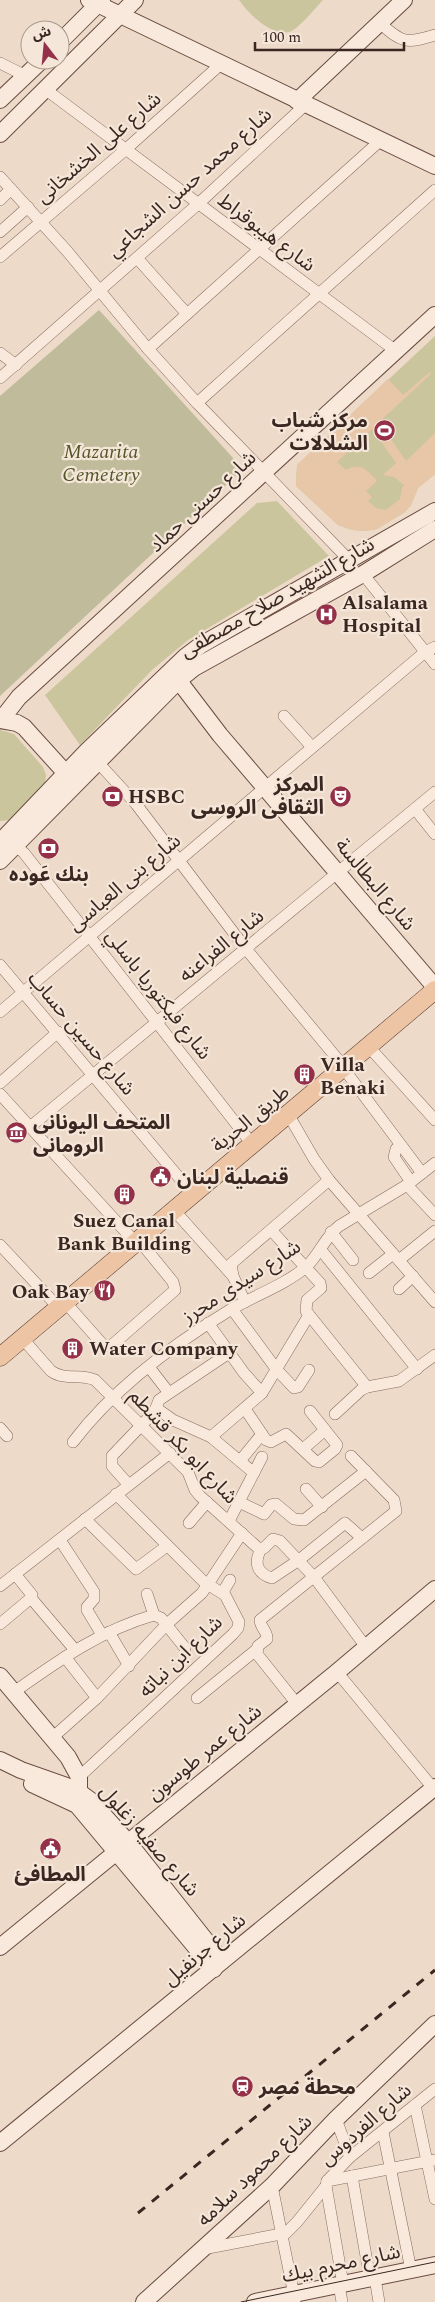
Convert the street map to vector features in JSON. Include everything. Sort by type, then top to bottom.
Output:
[{"type":"main road","points":[[0,134],[135,0]]},
{"type":"main road","name":"شارع محمد حسن الشجاعي","points":[[301,103],[404,0]]},
{"type":"main road","points":[[70,31],[96,1],[120,15],[435,166]]},
{"type":"main road","points":[[0,100],[32,70]]},
{"type":"main road","name":"شارع حسنى حماد","points":[[0,720],[19,697],[435,315]]},
{"type":"main road","name":"شارع الشهيد صلاح مصطفى","points":[[0,861],[5,839],[71,778],[175,675],[201,645],[435,511]]},
{"type":"main road","name":"شارع الشهيد صلاح مصطفى","points":[[175,675],[362,574],[435,530]]},
{"type":"main road","points":[[350,561],[362,574]]},
{"type":"main road","name":"شارع البطالسة","points":[[175,675],[220,735],[339,872],[435,989]]},
{"type":"main road","points":[[0,720],[18,722],[71,778]]},
{"type":"main road","name":"طريق الحرية","points":[[0,1357],[192,1193],[369,1048],[435,989]]},
{"type":"main road","name":"شارع عمر طوسون","points":[[0,1947],[337,1672],[435,1589]]},
{"type":"main road","points":[[0,1676],[68,1757],[79,1791]]},
{"type":"main road","name":"شارع صفيه زغلول","points":[[0,1760],[21,1770],[65,1784],[79,1791],[218,1965]]},
{"type":"main road","name":"شارع صفيه زغلول","points":[[0,1770],[79,1791]]},
{"type":"main road","name":"شارع جرنفيل","points":[[0,2143],[434,1787]]},
{"type":"main road","name":"شارع محمود سلامه","points":[[144,2302],[272,2186],[336,2119],[433,2030]]},
{"type":"main road","name":"شارع محرم بيك","points":[[255,2302],[294,2298],[341,2285],[435,2265]]},
{"type":"street","points":[[380,23],[397,38],[406,42],[435,35]]},
{"type":"street","points":[[0,63],[26,76]]},
{"type":"street","name":"شارع على الخشخانى","points":[[0,256],[125,150],[221,64]]},
{"type":"street","name":"شارع هيبوقراط","points":[[45,89],[396,351]]},
{"type":"street","name":"شارع محمد حسن الشجاعي","points":[[0,378],[198,204],[301,103]]},
{"type":"street","points":[[148,349],[380,140]]},
{"type":"street","points":[[0,176],[101,291],[148,349],[197,403],[350,561]]},
{"type":"street","points":[[0,200],[11,189]]},
{"type":"street","points":[[197,403],[435,190]]},
{"type":"street","points":[[0,232],[28,207]]},
{"type":"street","points":[[137,258],[187,314]]},
{"type":"street","points":[[0,353],[16,365]]},
{"type":"street","points":[[362,574],[430,650],[435,664]]},
{"type":"street","name":"شارع بنى العباسى","points":[[0,1012],[312,747],[430,650]]},
{"type":"street","points":[[284,716],[312,747]]},
{"type":"street","points":[[92,756],[136,804],[246,949],[344,1068],[422,1173]]},
{"type":"street","name":"شارع الفراعنه","points":[[30,1127],[435,792]]},
{"type":"street","points":[[415,809],[435,834]]},
{"type":"street","name":"شارع فيكتوريا باسلي","points":[[5,839],[24,853],[252,1144]]},
{"type":"street","name":"شارع حسين حساب","points":[[0,965],[94,1074],[192,1193]]},
{"type":"street","points":[[0,1083],[58,1032]]},
{"type":"street","points":[[369,1048],[435,1120]]},
{"type":"street","points":[[0,1094],[137,1240],[173,1282],[175,1290],[112,1346],[104,1346],[0,1245]]},
{"type":"street","points":[[288,1114],[314,1160],[329,1180],[434,1300]]},
{"type":"street","points":[[401,1146],[396,1149],[394,1157],[409,1184],[435,1215]]},
{"type":"street","name":"شارع سيدى محرز","points":[[73,1442],[90,1421],[150,1367],[208,1323],[306,1267],[321,1250],[331,1232],[409,1184],[435,1163]]},
{"type":"street","points":[[245,1302],[233,1276],[231,1264],[329,1180]]},
{"type":"street","points":[[173,1210],[233,1276]]},
{"type":"street","points":[[271,1230],[320,1283],[320,1288],[307,1300],[305,1308],[367,1387]]},
{"type":"street","points":[[369,1274],[435,1231]]},
{"type":"street","points":[[331,1232],[353,1260]]},
{"type":"street","points":[[321,1250],[417,1369]]},
{"type":"street","points":[[399,1288],[413,1276]]},
{"type":"street","points":[[232,1309],[277,1370],[296,1388],[309,1370]]},
{"type":"street","points":[[211,1437],[262,1393],[309,1315]]},
{"type":"street","points":[[208,1323],[229,1353],[262,1393]]},
{"type":"street","name":"شارع ابو بكر قشطم","points":[[22,1338],[51,1371],[64,1377],[87,1377],[94,1380],[191,1475],[195,1490],[261,1549]]},
{"type":"street","points":[[128,1484],[112,1466],[112,1456],[142,1425],[156,1408],[158,1402],[229,1353]]},
{"type":"street","points":[[335,1414],[367,1387],[399,1381],[435,1354]]},
{"type":"street","points":[[150,1367],[169,1393]]},
{"type":"street","points":[[156,1408],[168,1418],[211,1437],[254,1473]]},
{"type":"street","points":[[245,1409],[266,1440],[271,1442],[286,1434],[315,1461],[319,1462],[335,1449],[336,1442],[310,1411]]},
{"type":"street","points":[[303,1448],[326,1430]]},
{"type":"street","points":[[240,1461],[262,1434]]},
{"type":"street","points":[[0,1586],[170,1453]]},
{"type":"street","points":[[197,1698],[268,1639],[260,1623],[262,1617],[396,1511],[394,1500],[351,1456]]},
{"type":"street","points":[[229,1522],[262,1457]]},
{"type":"street","points":[[239,1502],[264,1514],[271,1505],[276,1504],[298,1520],[308,1518],[366,1471]]},
{"type":"street","points":[[306,1490],[322,1507]]},
{"type":"street","name":"شارع ابن نباته","points":[[79,1791],[238,1628],[240,1622],[222,1592],[208,1585],[116,1494]]},
{"type":"street","points":[[189,1523],[207,1502]]},
{"type":"street","points":[[85,1519],[136,1570],[167,1546]]},
{"type":"street","points":[[362,1538],[345,1523],[299,1560],[276,1576],[268,1577],[255,1562],[261,1549],[276,1538],[299,1560],[314,1577],[366,1647]]},
{"type":"street","points":[[52,1738],[97,1698],[167,1624],[208,1585],[242,1533]]},
{"type":"street","points":[[60,1540],[94,1592],[94,1599],[87,1607],[87,1610],[129,1666]]},
{"type":"street","points":[[15,1574],[30,1590],[31,1598],[76,1650]]},
{"type":"street","points":[[222,1592],[230,1580]]},
{"type":"street","points":[[147,1594],[154,1615]]},
{"type":"street","points":[[0,1624],[31,1598]]},
{"type":"street","points":[[14,1692],[65,1657],[105,1633],[154,1615],[161,1618],[167,1624],[185,1648]]},
{"type":"street","points":[[256,1650],[257,1654],[297,1704]]},
{"type":"street","points":[[65,1657],[97,1698]]},
{"type":"street","points":[[337,1672],[434,1787]]},
{"type":"street","name":"شارع الفردوس","points":[[282,2234],[292,2228],[326,2184],[350,2157],[435,2089]]},
{"type":"street","points":[[415,2105],[431,2161],[435,2199]]},
{"type":"street","points":[[336,2119],[350,2157]]},
{"type":"street","points":[[383,2132],[412,2270]]},
{"type":"street","points":[[342,2302],[326,2184],[352,2176],[431,2161]]},
{"type":"street","points":[[352,2176],[372,2278],[379,2302]]},
{"type":"street","points":[[272,2186],[294,2298]]},
{"type":"street","points":[[203,2249],[282,2234]]},
{"type":"shaded area","points":[[239,0],[323,0],[297,27],[289,32],[282,32],[274,31],[260,22]]},
{"type":"shaded area","name":"مركز شباب الشلالات","points":[[435,336],[435,474],[418,488],[411,505],[405,512],[377,529],[366,531],[352,530],[338,525],[296,486],[297,465]]},
{"type":"shaded area","points":[[277,501],[329,556],[188,640],[152,670],[80,745],[45,695],[257,503]]},
{"type":"shaded area","points":[[0,730],[14,734],[43,767],[46,775],[45,783],[12,820],[0,821]]},
{"type":"sand","name":"مركز شباب الشلالات","points":[[430,372],[431,374],[379,422],[406,461],[435,433],[435,474],[418,488],[411,505],[405,512],[377,529],[366,531],[352,530],[338,525],[296,486],[297,465],[388,379],[403,395]],"holes":[[[372,429],[396,463],[383,475],[394,477],[404,485],[400,499],[386,510],[376,508],[368,501],[372,497],[366,491],[377,481],[370,474],[360,467],[346,470],[337,462]]]},
{"type":"green space","name":"Mazarita Cemetery","points":[[99,310],[243,469],[0,696],[0,396]]},
{"type":"tram line","points":[[241,2302],[435,2262]]},
{"type":"railway","points":[[138,2213],[435,1970]]},
{"type":"place","name":"مركز شباب الشلالات","points":[[384,431]]},
{"type":"place","name":"Alsalama Hospital","points":[[326,614]]},
{"type":"place","name":"HSBC","points":[[112,796]]},
{"type":"place","name":"المركز الثقافى الروسى","points":[[340,796]]},
{"type":"place","name":"بنك عَوده","points":[[49,848]]},
{"type":"place","name":"Villa Benaki","points":[[304,1075]]},
{"type":"place","name":"المتحف اليونانى الرومانى","points":[[17,1133]]},
{"type":"place","name":"قنصلية لبنان","points":[[161,1177]]},
{"type":"place","name":"Suez Canal Bank Building","points":[[124,1194]]},
{"type":"place","name":"Oak Bay","points":[[105,1291]]},
{"type":"place","name":"Water Company","points":[[73,1348]]},
{"type":"place","name":"المطافئ","points":[[50,1848]]},
{"type":"place","name":"محطة مصر","points":[[243,2087]]}]
